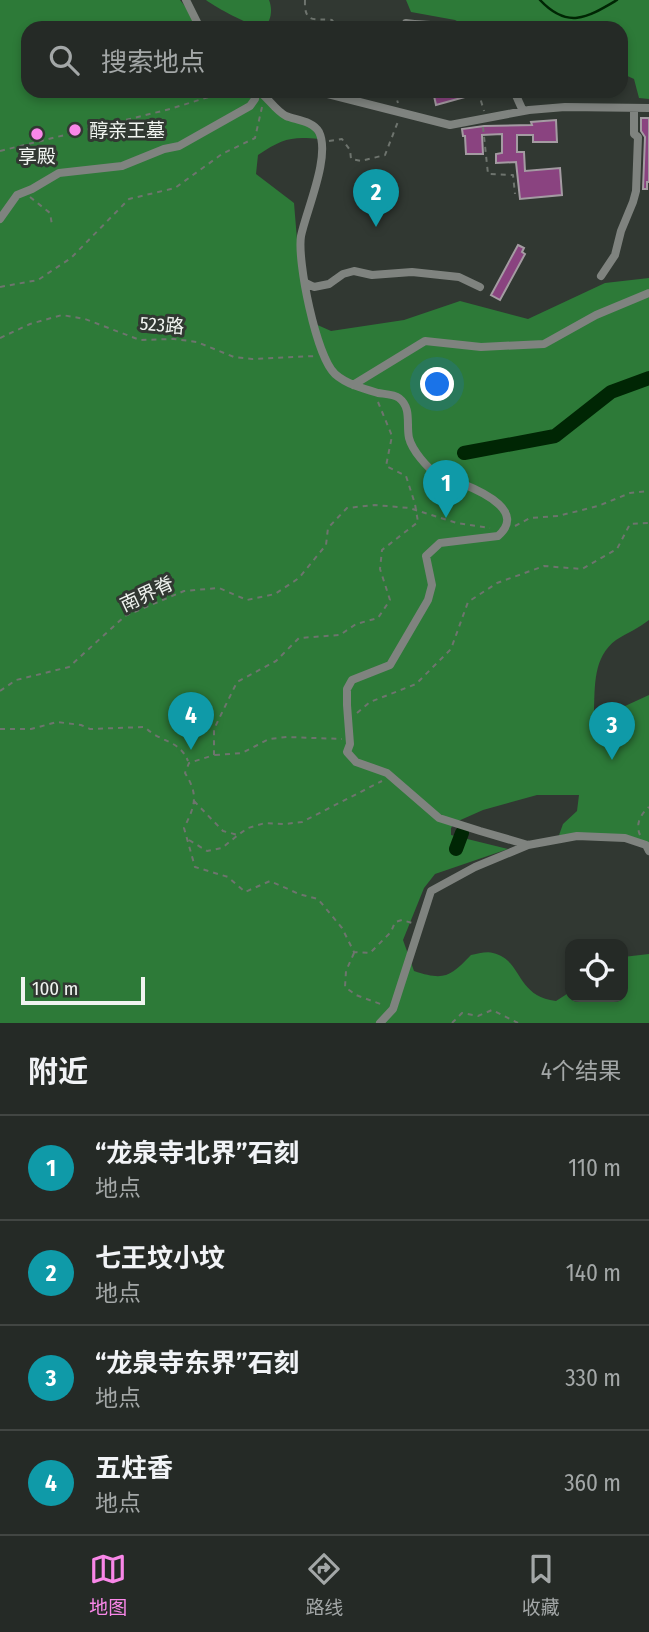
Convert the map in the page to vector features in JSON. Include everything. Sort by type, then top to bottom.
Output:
[{"type":"street","points":[[186,0],[196,21]]},
{"type":"street","points":[[0,219],[17,195],[58,173],[122,166],[164,149],[179,146],[250,106],[256,98]]},
{"type":"street","points":[[265,98],[283,115],[313,125],[319,132],[321,142],[315,196],[301,237],[302,262],[314,334],[325,360],[335,374],[354,385],[398,397],[407,409],[409,437],[413,448],[438,475],[465,484],[502,505],[508,518],[505,531],[498,536],[440,544],[426,556],[432,585],[428,600],[390,665],[352,680],[347,689],[350,740],[347,752],[356,762],[387,773],[439,818],[528,845]]},
{"type":"street","points":[[343,98],[450,125],[523,111],[565,107],[649,108]]},
{"type":"street","points":[[517,98],[523,111]]},
{"type":"street","points":[[601,276],[615,255],[636,191],[638,137],[634,134],[634,108]]},
{"type":"street","points":[[306,283],[314,287],[329,284],[343,274],[355,271],[372,275],[412,272],[459,277],[480,287]]},
{"type":"street","points":[[354,385],[425,341],[481,347],[544,344],[596,315],[649,293]]},
{"type":"street","points":[[380,1023],[393,1009],[431,891],[475,867],[528,845],[577,836],[625,838],[647,848]]},
{"type":"path","points":[[305,0],[305,8],[313,21]]},
{"type":"path","points":[[0,151],[205,98]]},
{"type":"path","points":[[0,287],[38,280],[71,258],[129,199],[175,188],[222,154],[255,138],[258,98]]},
{"type":"path","points":[[321,142],[342,139],[350,150],[351,159],[361,161],[385,155],[400,113],[396,98]]},
{"type":"path","points":[[480,98],[484,119],[488,174],[513,175],[515,194]]},
{"type":"path","points":[[26,192],[50,213],[52,225]]},
{"type":"path","name":"523路","points":[[0,338],[30,324],[62,315],[85,319],[140,340],[174,339],[197,342],[234,358],[274,359],[313,355],[325,360]]},
{"type":"path","points":[[214,755],[214,730],[237,682],[276,661],[299,638],[341,635],[356,624],[378,618],[390,600],[380,569],[382,550],[418,522],[406,476],[386,466],[392,436],[374,391]]},
{"type":"path","points":[[505,531],[530,518],[558,516],[598,506],[631,493],[649,491]]},
{"type":"path","name":"南界脊","points":[[0,691],[16,680],[69,667],[125,616],[184,591],[219,588],[247,600],[275,594],[299,578],[326,545],[328,528],[347,508],[375,505],[409,508],[457,523],[505,531]]},
{"type":"path","points":[[348,720],[370,702],[416,684],[451,649],[468,602],[497,583],[544,566],[582,569],[617,549],[630,524],[649,523]]},
{"type":"path","points":[[0,729],[31,729],[57,722],[81,724],[90,729],[145,727],[153,735],[184,751],[189,763],[185,773],[194,787],[194,809],[184,828],[195,867],[228,877],[245,892],[270,881],[318,899],[342,928],[354,952],[346,971],[345,987],[356,995],[387,1006],[388,1014]]},
{"type":"path","points":[[189,763],[214,755],[242,753],[269,738],[350,740]]},
{"type":"path","points":[[188,839],[207,851],[222,848],[248,828],[265,823],[302,822],[392,777]]},
{"type":"path","points":[[194,800],[223,831],[238,835]]},
{"type":"path","points":[[647,848],[638,832],[638,823],[642,813],[649,807]]},
{"type":"path","points":[[354,952],[370,953],[391,932],[395,922],[402,920],[420,925]]},
{"type":"path","points":[[452,1023],[463,1013],[478,1016],[492,1010],[518,1023]]},
{"type":"green space","points":[[0,0],[180,0],[196,21],[21,21],[21,98],[267,98],[287,115],[310,126],[319,139],[301,138],[274,145],[258,155],[256,174],[294,203],[299,264],[313,323],[331,331],[404,320],[460,301],[528,319],[605,283],[649,278],[649,620],[616,640],[603,655],[597,672],[594,711],[612,712],[649,695],[649,848],[636,839],[558,838],[563,824],[577,811],[579,795],[537,795],[483,810],[456,822],[451,828],[451,835],[508,849],[435,874],[424,888],[403,940],[414,971],[433,976],[446,975],[471,955],[491,952],[510,963],[533,992],[556,1001],[565,995],[565,1002],[628,1002],[628,956],[649,954],[649,1023],[0,1023]]},
{"type":"green space","points":[[206,0],[269,0],[270,19],[245,21]]},
{"type":"green space","points":[[406,0],[649,0],[649,99],[639,98],[634,79],[628,76],[628,21],[457,21],[411,12]]},
{"type":"building","points":[[434,98],[461,98],[436,105]]},
{"type":"building","points":[[641,118],[649,118],[647,189],[643,189],[645,137],[641,131]]},
{"type":"building","points":[[556,120],[557,142],[533,142],[533,135],[517,135],[517,152],[524,152],[525,171],[560,168],[562,195],[520,199],[516,162],[496,163],[496,154],[502,153],[502,134],[482,135],[483,154],[466,154],[462,129],[532,125],[531,122]]},
{"type":"building","points":[[518,245],[524,248],[522,252],[525,254],[500,300],[491,295]]},
{"type":"waterway","points":[[540,0],[550,9],[569,18],[587,15],[617,0]]},
{"type":"waterway","points":[[464,453],[555,436],[611,392],[649,378]]},
{"type":"waterway","points":[[456,849],[462,833]]},
{"type":"place","name":"醇亲王墓","points":[[75,130]]},
{"type":"place","name":"享殿","points":[[37,134]]},
{"type":"place","name":"七王坟小坟","points":[[376,227]]},
{"type":"place","name":"“龙泉寺北界”石刻","points":[[446,518]]},
{"type":"place","name":"五炷香","points":[[191,750]]},
{"type":"place","name":"“龙泉寺东界”石刻","points":[[612,760]]}]
